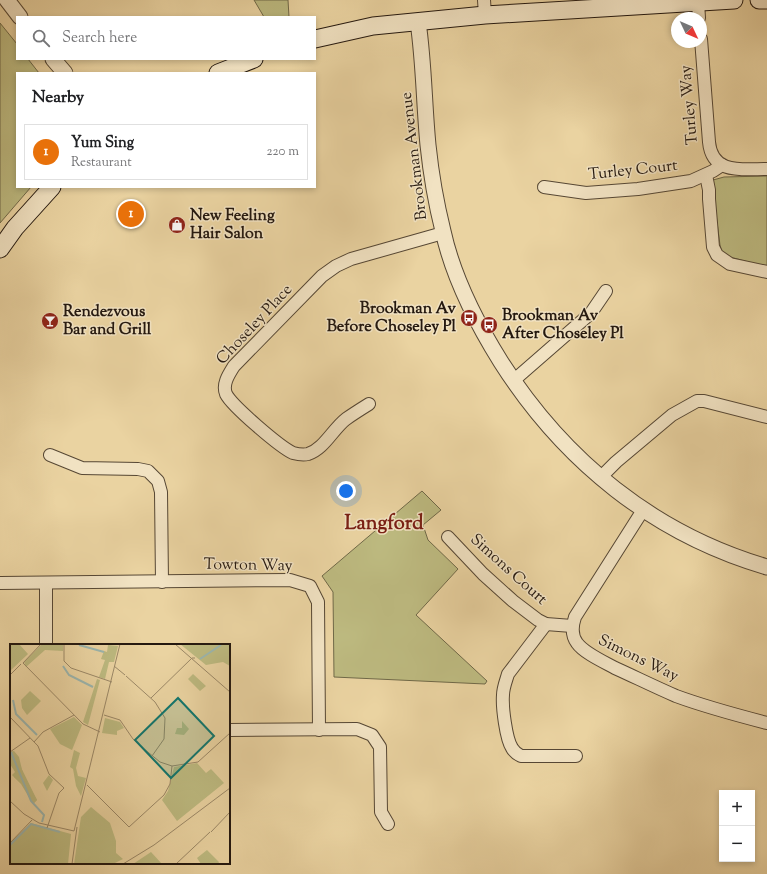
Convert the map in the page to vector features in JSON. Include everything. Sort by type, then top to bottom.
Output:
[{"type":"main road","points":[[316,39],[373,26],[418,22],[485,8],[638,3],[699,10],[734,0]]},
{"type":"main road","points":[[758,0],[767,0]]},
{"type":"main road","points":[[221,72],[251,60]]},
{"type":"main road","points":[[0,249],[15,228],[51,188]]},
{"type":"street","points":[[7,0],[19,16]]},
{"type":"street","name":"Brookman Avenue","points":[[418,22],[422,50],[428,145],[433,185],[443,233],[458,280],[468,302],[479,325],[513,381],[529,403],[581,461],[643,510],[694,539],[724,552],[767,567]]},
{"type":"street","name":"Turley Way","points":[[702,48],[710,150],[714,158],[722,165]]},
{"type":"street","points":[[55,60],[63,72]]},
{"type":"street","points":[[722,165],[733,170],[767,169]]},
{"type":"street","name":"Turley Court","points":[[544,187],[586,193],[638,189],[691,182],[713,172],[722,165]]},
{"type":"street","points":[[706,175],[709,190],[708,199],[713,247],[717,255],[730,264],[767,272]]},
{"type":"street","name":"Choseley Place","points":[[369,404],[345,420],[320,447],[308,454],[300,455],[282,446],[235,407],[226,394],[225,384],[227,377],[234,366],[322,276],[336,266],[351,259],[443,233]]},
{"type":"street","points":[[513,381],[591,313],[606,291]]},
{"type":"street","points":[[600,477],[672,414],[697,401],[704,401],[767,417]]},
{"type":"street","points":[[50,455],[82,468],[138,469],[148,471],[158,481],[161,492],[162,582]]},
{"type":"street","points":[[572,626],[575,617],[643,510]]},
{"type":"street","name":"Simons Court","points":[[448,537],[483,574],[512,601],[538,620],[546,624],[572,626]]},
{"type":"street","name":"Towton Way","points":[[0,583],[290,580],[310,586],[318,602],[319,730]]},
{"type":"street","points":[[46,583],[46,644]]},
{"type":"street","points":[[546,624],[508,674],[505,683],[502,704],[508,740],[515,752],[521,756],[576,756]]},
{"type":"street","name":"Simons Way","points":[[572,626],[573,636],[577,644],[603,661],[646,683],[724,712],[767,723]]},
{"type":"street","points":[[230,730],[357,729],[372,735],[380,747],[381,812],[388,824]]},
{"type":"shaded area","points":[[254,0],[288,0],[289,16],[263,16]]},
{"type":"shaded area","points":[[0,23],[16,43],[16,60],[29,60],[38,72],[16,72],[16,188],[30,188],[0,223]]},
{"type":"shaded area","points":[[767,176],[767,267],[730,257],[722,253],[712,183],[713,180],[724,177]]},
{"type":"shaded area","points":[[422,491],[441,510],[423,525],[428,540],[458,569],[416,615],[487,681],[485,684],[334,677],[333,592],[322,576]]},
{"type":"place","name":"Yum Sing","points":[[131,214]]},
{"type":"place","name":"New Feeling Hair Salon","points":[[177,225]]},
{"type":"place","name":"Brookman Av Before Choseley Pl","points":[[469,318]]},
{"type":"place","name":"Rendezvous Bar and Grill","points":[[50,321]]},
{"type":"place","name":"Brookman Av After Choseley Pl","points":[[489,325]]},
{"type":"district","name":"Langford","points":[[384,524]]}]
